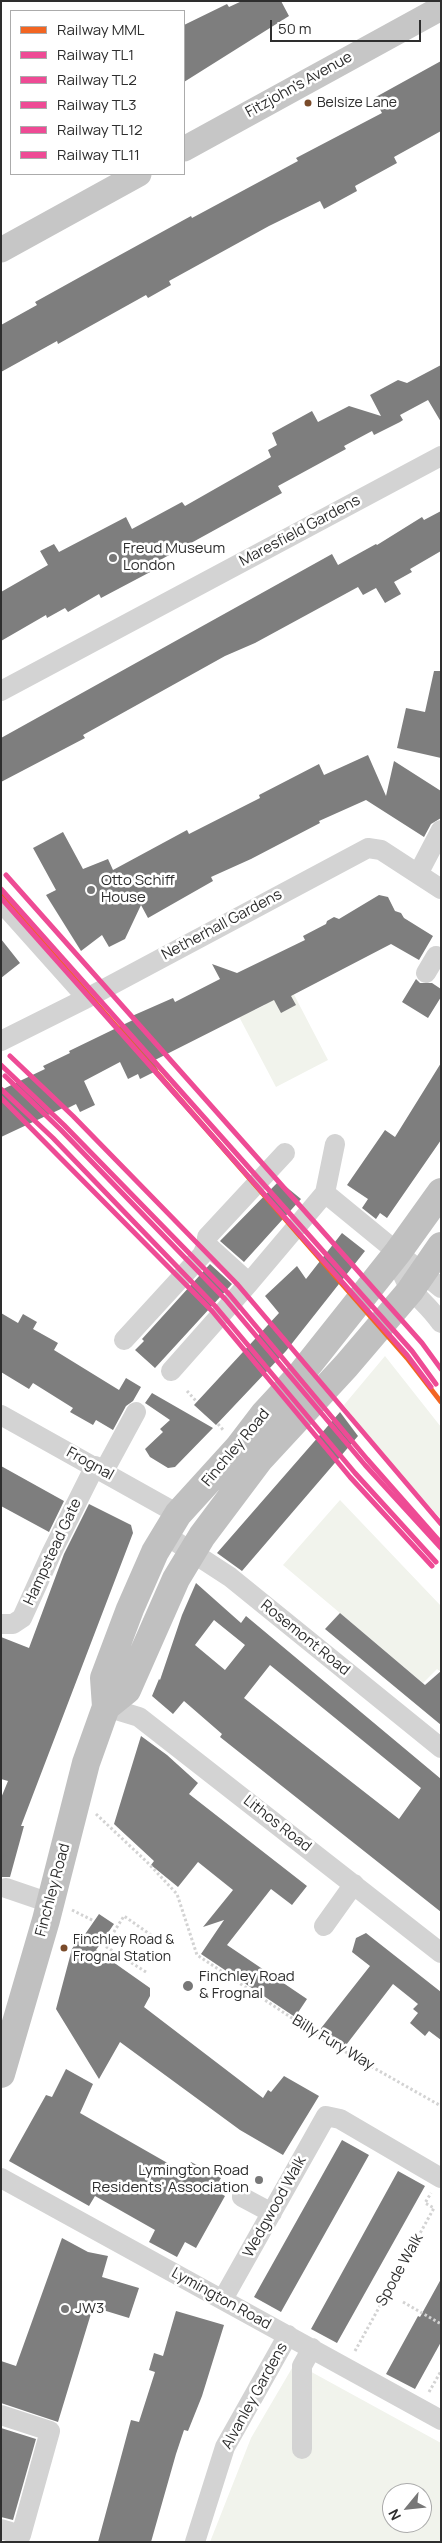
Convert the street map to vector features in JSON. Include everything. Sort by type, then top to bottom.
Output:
[{"type":"highway","name":"Finchley Road","points":[[1,2074],[50,1903],[86,1763],[106,1707],[104,1678],[132,1602],[171,1524],[238,1448],[398,1252],[441,1192]]},
{"type":"highway","name":"Finchley Road","points":[[106,1707],[127,1690],[176,1579],[191,1552],[259,1460],[425,1284],[441,1246]]},
{"type":"main road","name":"Fitzjohn's Avenue","points":[[185,148],[441,8]]},
{"type":"main road","points":[[1,250],[137,175]]},
{"type":"street","name":"Maresfield Gardens","points":[[1,691],[441,456]]},
{"type":"street","points":[[418,874],[441,830]]},
{"type":"street","name":"Netherhall Gardens","points":[[1,1041],[87,998],[356,852],[368,848],[381,850],[441,889]]},
{"type":"street","points":[[1,902],[87,998]]},
{"type":"street","points":[[426,973],[436,956],[441,959]]},
{"type":"street","points":[[170,1371],[249,1283],[325,1192],[335,1144]]},
{"type":"street","points":[[124,1340],[202,1255],[207,1245],[207,1237],[285,1153]]},
{"type":"street","points":[[325,1192],[398,1252],[401,1271],[425,1284],[430,1308],[441,1323]]},
{"type":"street","points":[[207,1245],[249,1283]]},
{"type":"street","name":"Hampstead Gate","points":[[1,1624],[13,1624],[22,1618],[52,1552],[100,1469],[136,1412]]},
{"type":"street","name":"Frognal","points":[[1,1415],[100,1469],[171,1524]]},
{"type":"street","name":"Rosemont Road","points":[[171,1524],[191,1552],[230,1577],[441,1748]]},
{"type":"street","name":"Lithos Road","points":[[106,1707],[139,1717],[441,1953]]},
{"type":"street","points":[[324,1926],[354,1884]]},
{"type":"street","points":[[6,1888],[50,1903]]},
{"type":"street","name":"Wedgwood Walk","points":[[223,2299],[326,2116],[340,2120],[440,2177]]},
{"type":"street","name":"Lymington Road","points":[[1,2178],[346,2366],[441,2420]]},
{"type":"street","points":[[242,2197],[272,2213]]},
{"type":"street","name":"Alvanley Gardens","points":[[195,2542],[225,2447],[288,2336]]},
{"type":"street","points":[[302,2449],[302,2366],[312,2348]]},
{"type":"street","points":[[1,2415],[50,2432],[21,2535],[1,2529]]},
{"type":"path","points":[[187,1391],[197,1402]]},
{"type":"path","name":"Billy Fury Way","points":[[78,1797],[147,1862],[176,1894],[197,1955],[328,2042],[441,2106]]},
{"type":"path","points":[[146,1972],[105,1946],[111,1933],[124,1916],[151,1936]]},
{"type":"path","name":"Spode Walk","points":[[346,2366],[434,2208],[425,2203],[440,2177]]},
{"type":"path","points":[[402,2302],[441,2324]]},
{"type":"shaded area","points":[[288,983],[328,1060],[276,1087],[236,1011],[251,1003],[255,1010],[265,1005],[269,993]]},
{"type":"shaded area","points":[[385,1356],[441,1427],[441,1519],[377,1448],[344,1405]]},
{"type":"shaded area","points":[[340,1500],[441,1606],[441,1672],[437,1669],[423,1683],[283,1565]]},
{"type":"shaded area","points":[[295,2363],[441,2443],[441,2542],[210,2542],[251,2438]]},
{"type":"building","points":[[242,1],[281,1],[289,16],[185,81],[185,25],[227,4],[229,7]]},
{"type":"building","points":[[441,61],[441,131],[394,157],[397,163],[355,186],[357,191],[324,209],[320,201],[269,226],[169,281],[171,285],[148,298],[146,295],[58,344],[57,341],[1,372],[1,325],[37,305],[35,302],[191,216],[192,218],[298,161],[296,158],[382,113],[374,98]]},
{"type":"building","points":[[441,365],[441,422],[428,400],[400,415],[403,420],[400,422],[374,435],[372,431],[344,446],[346,449],[278,486],[282,493],[151,565],[154,570],[101,598],[99,594],[68,612],[65,608],[47,618],[46,615],[1,641],[1,592],[48,565],[40,551],[54,544],[59,552],[126,517],[132,529],[182,502],[185,506],[271,457],[268,450],[277,445],[272,433],[312,411],[318,422],[349,406],[381,416],[370,395],[398,380],[407,383]]},
{"type":"building","points":[[441,511],[441,551],[410,569],[412,572],[394,582],[401,594],[385,603],[376,588],[363,595],[358,587],[255,643],[225,656],[83,735],[85,738],[1,782],[1,738],[332,554],[338,565],[377,545],[422,517],[424,520]]},
{"type":"building","points":[[434,671],[441,671],[441,758],[397,748],[406,708],[425,712]]},
{"type":"building","points":[[368,755],[386,796],[394,761],[441,791],[441,818],[431,824],[424,837],[366,800],[319,821],[320,823],[251,859],[211,877],[213,881],[148,918],[141,905],[125,939],[109,947],[102,935],[81,951],[46,895],[56,890],[33,848],[63,832],[83,869],[108,859],[113,870],[187,830],[189,834],[260,798],[259,795],[319,764],[324,775]]},
{"type":"building","points":[[379,895],[388,897],[395,911],[401,913],[404,918],[433,936],[419,960],[391,944],[291,996],[296,1005],[281,1013],[274,1000],[153,1061],[158,1070],[140,1079],[138,1074],[128,1079],[120,1062],[84,1081],[95,1105],[80,1112],[76,1104],[66,1109],[65,1107],[1,1137],[1,1090],[45,1069],[43,1066],[70,1053],[69,1051],[133,1020],[132,1016],[173,998],[175,1002],[220,979],[212,964],[237,973],[305,940],[303,936],[326,924],[327,921],[334,917],[339,919]]},
{"type":"building","points":[[1,939],[20,963],[1,978]]},
{"type":"building","points":[[416,979],[420,983],[432,983],[441,989],[441,997],[428,1018],[402,1002]]},
{"type":"building","points":[[441,1063],[441,1140],[387,1218],[380,1213],[376,1219],[362,1208],[368,1199],[347,1185],[385,1130],[395,1137]]},
{"type":"building","points":[[279,1181],[301,1199],[244,1262],[220,1241]]},
{"type":"building","points":[[342,1233],[365,1251],[286,1351],[216,1425],[194,1405],[279,1313],[265,1296],[297,1266],[306,1279]]},
{"type":"building","points":[[210,1264],[232,1284],[155,1368],[135,1350],[144,1341],[142,1339]]},
{"type":"building","points":[[1,1313],[18,1323],[23,1314],[37,1322],[33,1329],[58,1343],[54,1350],[119,1390],[126,1378],[141,1387],[133,1401],[126,1406],[113,1430],[96,1420],[93,1425],[70,1412],[73,1408],[33,1383],[29,1389],[1,1372]]},
{"type":"building","points":[[152,1393],[213,1428],[175,1467],[168,1468],[150,1457],[145,1449],[163,1432],[160,1429],[170,1420],[145,1403]]},
{"type":"building","points":[[340,1412],[358,1436],[242,1571],[217,1553]]},
{"type":"building","points":[[1,1466],[64,1501],[49,1532],[1,1506]]},
{"type":"building","points":[[89,1504],[131,1525],[133,1533],[21,1826],[24,1826],[10,1877],[1,1877],[1,1798],[8,1781],[1,1779],[1,1637],[29,1648],[64,1554]]},
{"type":"building","points":[[196,1583],[241,1623],[246,1616],[441,1779],[441,1912],[220,1737],[222,1734],[184,1701],[173,1714],[152,1696],[160,1680],[182,1615]],"holes":[[[214,1620],[245,1645],[225,1670],[195,1645]],[[270,1665],[421,1788],[399,1819],[244,1698]]]},
{"type":"building","points":[[340,1613],[425,1685],[441,1671],[441,1725],[325,1629]]},
{"type":"building","points":[[141,1736],[167,1755],[198,1783],[189,1794],[307,1886],[292,1905],[271,1889],[227,1945],[307,1999],[295,2017],[201,1954],[224,1920],[203,1927],[233,1890],[198,1862],[178,1887],[151,1865],[154,1861],[114,1824]]},
{"type":"building","points":[[99,1914],[114,1924],[96,1950],[150,1988],[150,1996],[144,2007],[263,2098],[268,2090],[271,2092],[284,2076],[319,2096],[283,2155],[240,2130],[120,2042],[99,2079],[56,2009],[72,1949],[78,1939],[81,1940]]},
{"type":"building","points":[[366,1933],[441,1992],[441,2040],[429,2031],[425,2036],[410,2023],[418,2013],[413,2009],[418,2004],[393,1984],[343,2049],[318,2032],[370,1966],[352,1952],[356,1938]]},
{"type":"building","points":[[66,2069],[93,2084],[80,2113],[185,2173],[191,2162],[221,2178],[214,2190],[225,2196],[196,2248],[185,2242],[177,2257],[149,2242],[155,2230],[95,2196],[89,2206],[9,2161],[46,2095],[52,2097]]},
{"type":"building","points":[[342,2140],[369,2155],[281,2312],[254,2297]]},
{"type":"building","points":[[398,2171],[425,2186],[337,2343],[311,2329]]},
{"type":"building","name":"JW3","points":[[62,2238],[88,2252],[108,2256],[102,2277],[139,2288],[129,2318],[93,2307],[58,2422],[1,2403],[1,2361],[16,2366]]},
{"type":"building","points":[[441,2279],[441,2342],[415,2389],[386,2374]]},
{"type":"building","points":[[176,2311],[224,2325],[202,2396],[188,2431],[184,2430],[151,2542],[98,2542],[131,2420],[139,2422],[155,2372],[149,2370],[154,2353],[163,2356]]},
{"type":"building","points":[[1,2428],[36,2439],[13,2520],[1,2517]]},
{"type":"rail line","name":"TL2","points":[[6,875],[422,1343],[441,1369]]},
{"type":"rail line","name":"TL1","points":[[1,889],[412,1351],[436,1384]]},
{"type":"rail line","name":"MML","points":[[1,895],[407,1358],[441,1402]]},
{"type":"rail line","name":"TL3","points":[[1,898],[407,1355],[431,1387]]},
{"type":"rail line","name":"TL11","points":[[10,1056],[73,1116],[238,1285],[441,1524]]},
{"type":"rail line","name":"TL12","points":[[1,1065],[64,1125],[229,1294],[367,1459],[441,1543]]},
{"type":"rail line","name":"TL2","points":[[5,1076],[61,1130],[225,1299],[365,1465],[441,1548]]},
{"type":"rail line","name":"TL1","points":[[1,1089],[53,1138],[216,1307],[355,1473],[436,1562]]},
{"type":"rail line","name":"TL3","points":[[1,1098],[212,1311],[350,1477],[432,1566]]},
{"type":"place","name":"Belsize Lane","points":[[308,103]]},
{"type":"place","name":"Freud Museum London","points":[[113,558]]},
{"type":"place","name":"Otto Schiff House","points":[[91,890]]},
{"type":"place","name":"Finchley Road & Frognal Station","points":[[64,1948]]},
{"type":"place","name":"Finchley Road & Frognal","points":[[188,1986]]},
{"type":"place","name":"Lymington Road Residents' Association","points":[[259,2180]]},
{"type":"place","name":"JW3","points":[[65,2309]]}]
